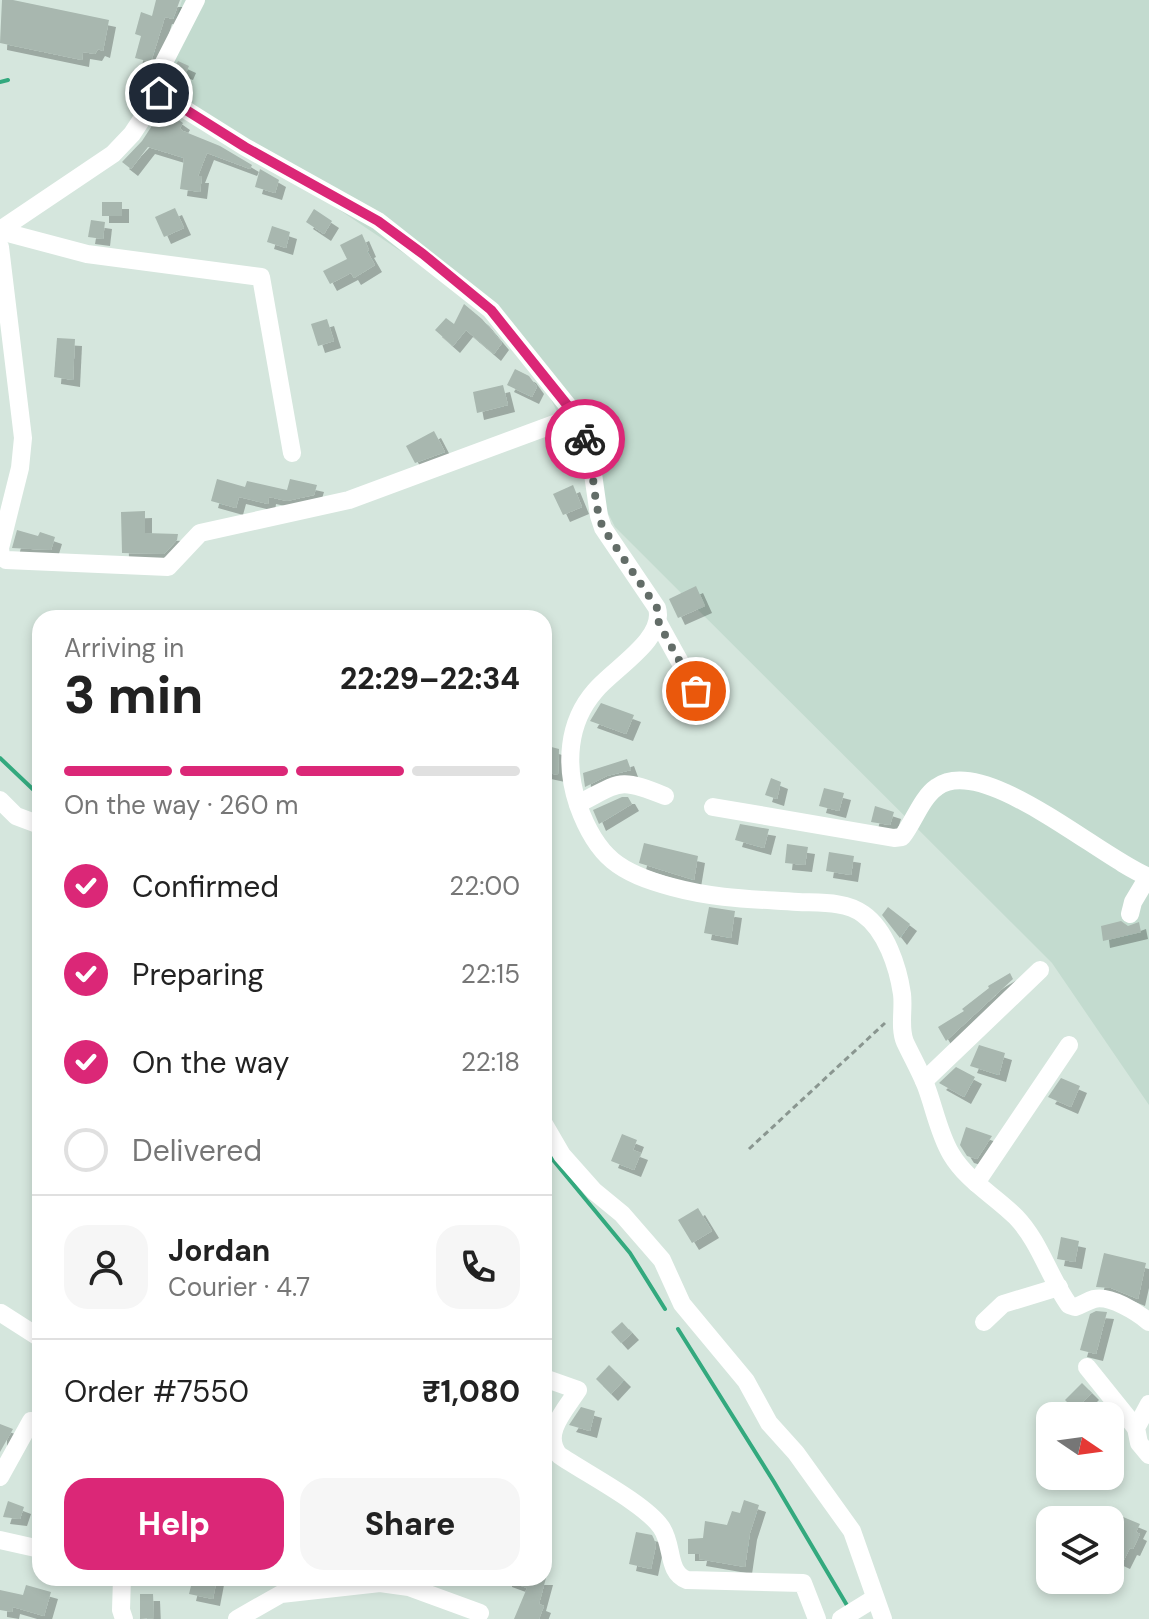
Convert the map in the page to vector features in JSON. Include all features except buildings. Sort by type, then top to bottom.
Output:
[{"type":"street","points":[[196,0],[156,78],[155,86],[159,93],[245,147],[378,221],[491,310],[576,416],[590,453],[603,528],[657,608],[659,624],[696,691]]},
{"type":"street","points":[[0,230],[113,154],[132,134],[159,93]]},
{"type":"street","points":[[0,230],[87,254],[261,277],[292,453]]},
{"type":"street","points":[[0,247],[23,438],[20,468],[0,548],[1,556],[6,560],[168,567],[200,533],[349,500],[576,416]]},
{"type":"street","points":[[659,624],[654,633],[594,692],[577,719],[569,752],[570,778],[588,831],[600,849],[638,878],[708,896],[842,906],[863,914],[874,924],[892,957],[902,994],[903,1038],[924,1081],[949,1152],[976,1183],[1016,1217],[1037,1245],[1069,1305],[1075,1307],[1103,1299],[1139,1314],[1149,1322]]},
{"type":"street","points":[[713,807],[894,838],[902,837],[930,792],[940,784],[954,781],[974,783],[1020,798],[1148,877],[1133,902],[1130,914]]},
{"type":"street","points":[[578,804],[623,782],[665,796]]},
{"type":"street","points":[[0,800],[16,816],[32,822]]},
{"type":"street","points":[[924,1081],[1040,970]]},
{"type":"street","points":[[976,1183],[1069,1045]]},
{"type":"street","points":[[552,1138],[562,1155],[594,1191],[631,1224],[662,1260],[682,1304],[746,1381],[769,1423],[796,1453],[852,1531],[854,1611],[883,1619]]},
{"type":"street","points":[[984,1322],[1003,1304],[1059,1287]]},
{"type":"street","points":[[1,1313],[32,1333]]},
{"type":"street","points":[[1087,1367],[1136,1428],[1139,1443],[1149,1455]]},
{"type":"street","points":[[552,1381],[578,1390],[552,1436]]},
{"type":"street","points":[[1136,1428],[1149,1404]]},
{"type":"street","points":[[0,1477],[31,1421]]},
{"type":"street","points":[[552,1442],[559,1455],[654,1520],[666,1538],[673,1569],[678,1576],[687,1580],[803,1583],[817,1619]]},
{"type":"street","points":[[0,1540],[32,1547]]},
{"type":"street","points":[[122,1586],[124,1619]]},
{"type":"street","points":[[237,1619],[280,1586]]},
{"type":"street","points":[[402,1586],[480,1613]]},
{"type":"path","points":[[749,1149],[902,1007]]},
{"type":"shaded area","points":[[182,0],[1149,0],[1149,1105],[1052,963],[615,527],[515,328],[155,86]]},
{"type":"waterway","points":[[0,82],[8,80]]},
{"type":"waterway","points":[[0,758],[32,788]]},
{"type":"waterway","points":[[552,1159],[630,1253],[665,1309]]},
{"type":"waterway","points":[[678,1329],[848,1607]]},
{"type":"way so far","points":[[585,439],[603,528],[657,608],[659,624],[696,691]]},
{"type":"route","points":[[159,93],[245,147],[378,221],[423,254],[491,310],[576,416],[585,439]]}]
